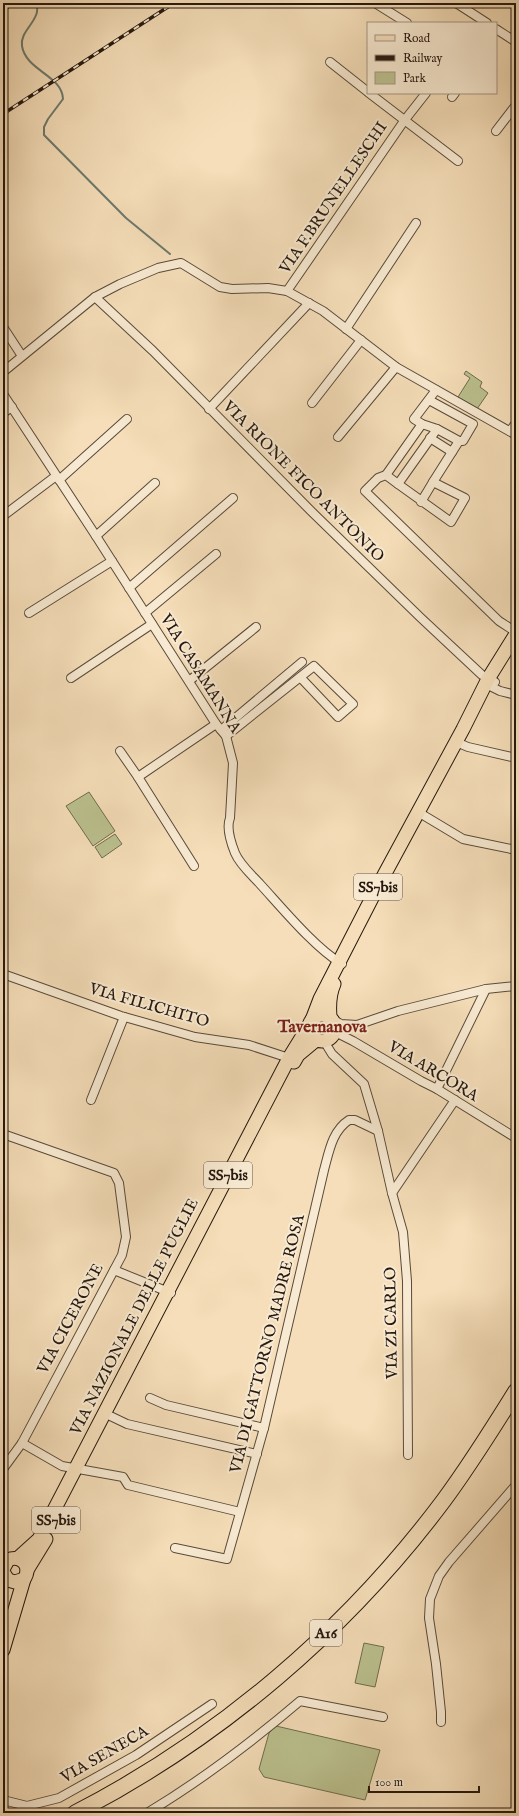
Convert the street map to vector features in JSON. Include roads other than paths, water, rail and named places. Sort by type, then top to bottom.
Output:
[{"type":"highway","name":"A16","points":[[75,1813],[154,1767],[220,1722],[282,1673],[334,1625],[394,1561],[444,1499],[489,1434],[516,1390]]},
{"type":"highway","name":"A16","points":[[96,1813],[165,1772],[226,1730],[288,1681],[341,1632],[375,1598],[428,1537],[475,1473],[516,1410]]},
{"type":"main road","name":"VIA NAZIONALE DELLE PUGLIE","points":[[18,1558],[39,1539],[78,1469],[292,1059],[311,1022],[320,998],[341,964],[516,633]]},
{"type":"main road","name":"VIA NAZIONALE DELLE PUGLIE","points":[[490,683],[516,644]]},
{"type":"main road","name":"VIA NAZIONALE DELLE PUGLIE","points":[[331,1018],[329,1003],[331,991],[341,964]]},
{"type":"main road","points":[[331,1018],[322,1015],[311,1022],[310,1033],[320,1040],[331,1038],[335,1032]]},
{"type":"main road","name":"SS7bis","points":[[331,1018],[335,1025],[335,1032]]},
{"type":"main road","name":"VIA NAZIONALE DELLE PUGLIE","points":[[292,1059],[320,1040]]},
{"type":"main road","name":"VIA NAZIONALE DELLE PUGLIE","points":[[3,1650],[11,1576],[47,1536],[78,1469]]},
{"type":"main road","points":[[11,1576],[25,1562],[18,1558]]},
{"type":"main road","name":"SS7bis","points":[[11,1576],[8,1560],[18,1558]]},
{"type":"main road","name":"VIA NAZIONALE DELLE PUGLIE","points":[[3,1630],[13,1594],[11,1576]]},
{"type":"street","points":[[375,3],[405,22]]},
{"type":"street","points":[[456,3],[485,22]]},
{"type":"street","points":[[497,32],[516,42]]},
{"type":"street","name":"VIA F.BRUNELLESCHI","points":[[330,62],[367,91]]},
{"type":"street","name":"VIA F.BRUNELLESCHI","points":[[370,94],[458,161]]},
{"type":"street","name":"VIA F.BRUNELLESCHI","points":[[287,291],[404,121],[425,94]]},
{"type":"street","points":[[496,131],[516,105]]},
{"type":"street","points":[[346,329],[416,223]]},
{"type":"street","points":[[3,372],[95,297],[120,284],[158,268],[176,263],[186,265],[204,279],[220,287],[232,289],[268,288],[287,291],[323,311],[396,367],[513,433],[516,423]]},
{"type":"street","name":"VIA RIONE FICO ANTONIO","points":[[95,297],[154,352],[345,544],[427,624],[490,683],[500,691],[516,696]]},
{"type":"street","points":[[210,409],[310,303]]},
{"type":"street","points":[[3,327],[22,356]]},
{"type":"street","points":[[312,403],[361,340]]},
{"type":"street","points":[[338,437],[396,367]]},
{"type":"street","points":[[429,400],[473,424],[464,441],[459,441],[437,428],[422,424],[414,419],[436,390]]},
{"type":"street","name":"VIA CASAMANNA","points":[[3,394],[221,730],[233,763],[230,818],[228,824],[236,854],[247,870],[279,905],[341,964]]},
{"type":"street","points":[[3,413],[12,407]]},
{"type":"street","points":[[3,516],[58,478],[127,419]]},
{"type":"street","points":[[422,424],[386,475],[378,478],[365,492],[499,621],[516,633]]},
{"type":"street","points":[[398,484],[437,428]]},
{"type":"street","points":[[430,438],[452,452]]},
{"type":"street","points":[[421,502],[459,441]]},
{"type":"street","points":[[386,475],[421,502],[451,522],[465,498],[433,482]]},
{"type":"street","points":[[96,536],[155,483]]},
{"type":"street","points":[[129,588],[233,498]]},
{"type":"street","points":[[145,612],[216,554]]},
{"type":"street","points":[[29,614],[112,561]]},
{"type":"street","points":[[71,678],[152,624]]},
{"type":"street","points":[[189,681],[256,627]]},
{"type":"street","points":[[221,730],[302,662]]},
{"type":"street","points":[[138,777],[221,730],[314,666],[353,704],[338,717],[300,677]]},
{"type":"street","points":[[459,743],[516,758]]},
{"type":"street","points":[[120,751],[194,866]]},
{"type":"street","points":[[421,814],[463,838],[516,850]]},
{"type":"street","name":"VIA FILICHITO","points":[[3,974],[124,1017],[195,1036],[249,1045],[292,1059]]},
{"type":"street","points":[[331,1018],[341,1024],[357,1025],[398,1011],[486,989],[516,986]]},
{"type":"street","points":[[437,1089],[486,989]]},
{"type":"street","points":[[91,1100],[124,1017]]},
{"type":"street","name":"VIA ARCORA","points":[[335,1032],[354,1041],[437,1089],[516,1138]]},
{"type":"street","name":"VIA ZI CARLO","points":[[320,1040],[332,1054],[364,1084],[378,1131],[392,1193],[403,1232],[407,1281],[408,1455]]},
{"type":"street","points":[[392,1193],[454,1100]]},
{"type":"street","name":"VIA DI GATTORNO MADRE ROSA","points":[[175,1548],[227,1559],[264,1428],[324,1170],[334,1138],[338,1131],[349,1120],[355,1120],[378,1131]]},
{"type":"street","name":"VIA CICERONE","points":[[3,1134],[114,1173],[119,1184],[126,1237],[122,1255],[22,1443],[3,1469]]},
{"type":"street","points":[[114,1270],[170,1293]]},
{"type":"street","points":[[150,1398],[166,1405],[264,1428]]},
{"type":"street","points":[[107,1415],[127,1424],[257,1454]]},
{"type":"street","points":[[22,1443],[62,1466],[123,1477],[128,1485],[133,1487],[240,1512]]},
{"type":"street","points":[[441,1722],[442,1712],[429,1618],[430,1599],[439,1576],[449,1562],[516,1485]]},
{"type":"street","points":[[147,1813],[171,1799],[245,1747],[300,1701],[384,1717]]},
{"type":"street","name":"VIA SENECA","points":[[3,1800],[26,1806],[59,1798],[136,1755],[212,1704]]},
{"type":"waterway","points":[[37,3],[37,14],[24,34],[22,46],[30,61],[57,84],[63,99],[48,119],[44,127],[44,135],[126,218],[170,254]]},
{"type":"railway","points":[[3,10],[14,3]]},
{"type":"railway","points":[[3,114],[174,3]]},
{"type":"district","name":"Tavernanova","points":[[322,1027]]}]
